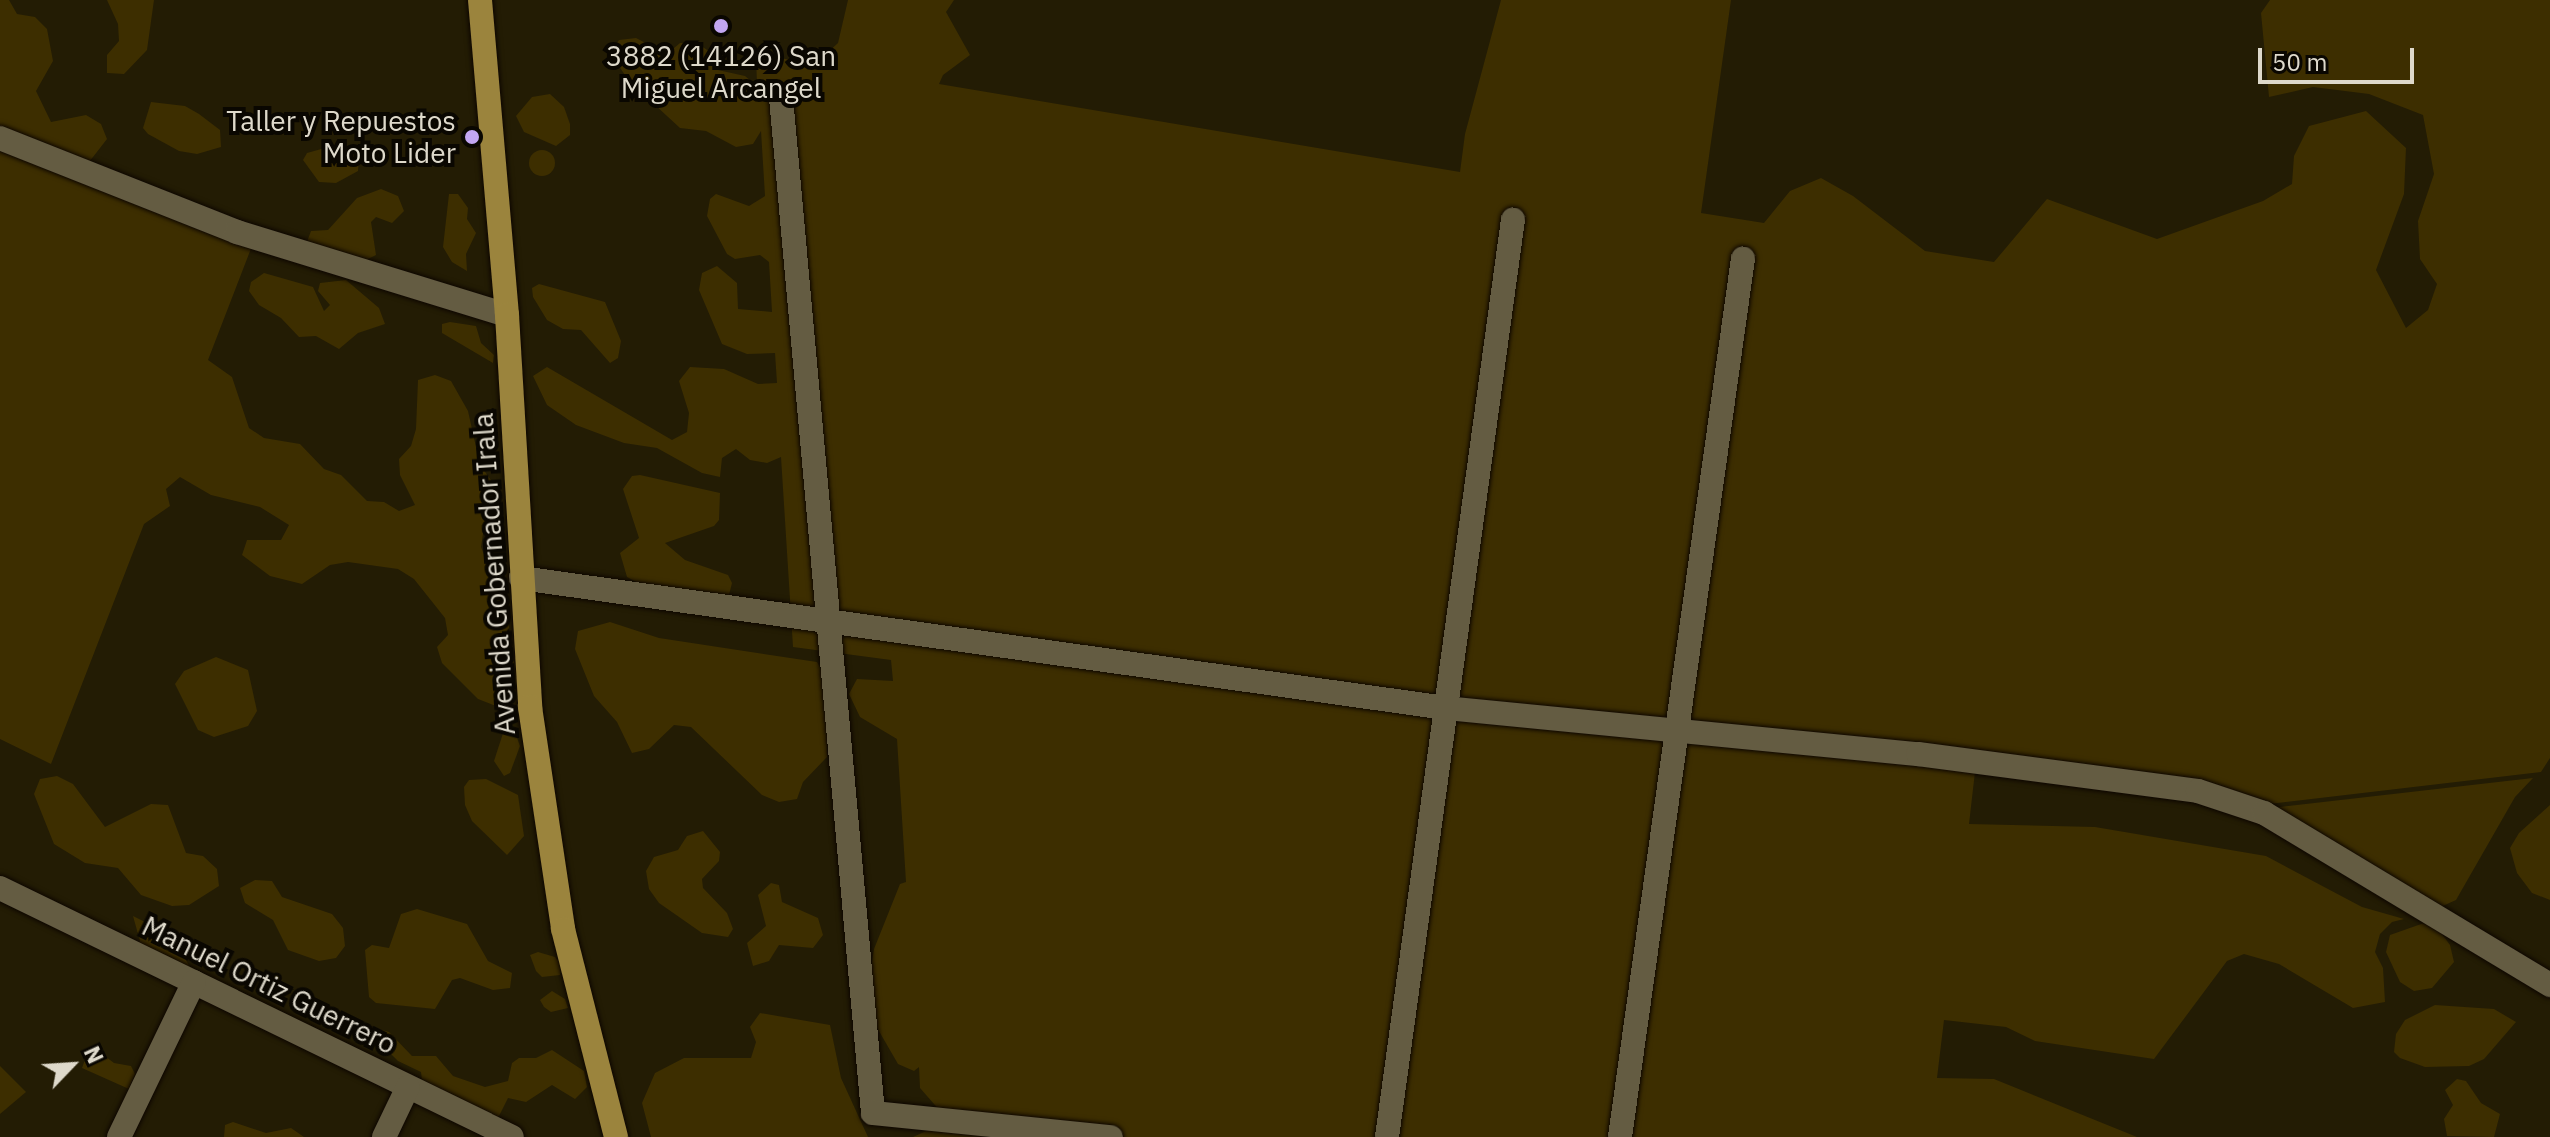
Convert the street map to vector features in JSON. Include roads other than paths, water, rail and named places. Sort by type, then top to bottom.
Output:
[{"type":"main road","name":"Avenida Gobernador Irala","points":[[480,0],[507,315],[530,707],[563,929],[585,1033],[616,1137]]},
{"type":"street","points":[[781,98],[873,1113],[1111,1137]]},
{"type":"street","points":[[0,138],[237,232],[507,315]]},
{"type":"street","points":[[1387,1137],[1513,220]]},
{"type":"street","points":[[1620,1137],[1743,259]]},
{"type":"street","points":[[521,578],[828,618],[1446,708],[1918,754],[2225,797],[2264,813],[2550,985]]},
{"type":"street","name":"Manuel Ortiz Guerrero","points":[[0,888],[512,1137]]},
{"type":"street","points":[[119,1137],[194,982]]},
{"type":"street","points":[[384,1137],[408,1087]]},
{"type":"place","name":"3882 (14126) San Miguel Arcangel","points":[[721,26]]},
{"type":"place","name":"Taller y Repuestos Moto Lider","points":[[472,137]]}]
